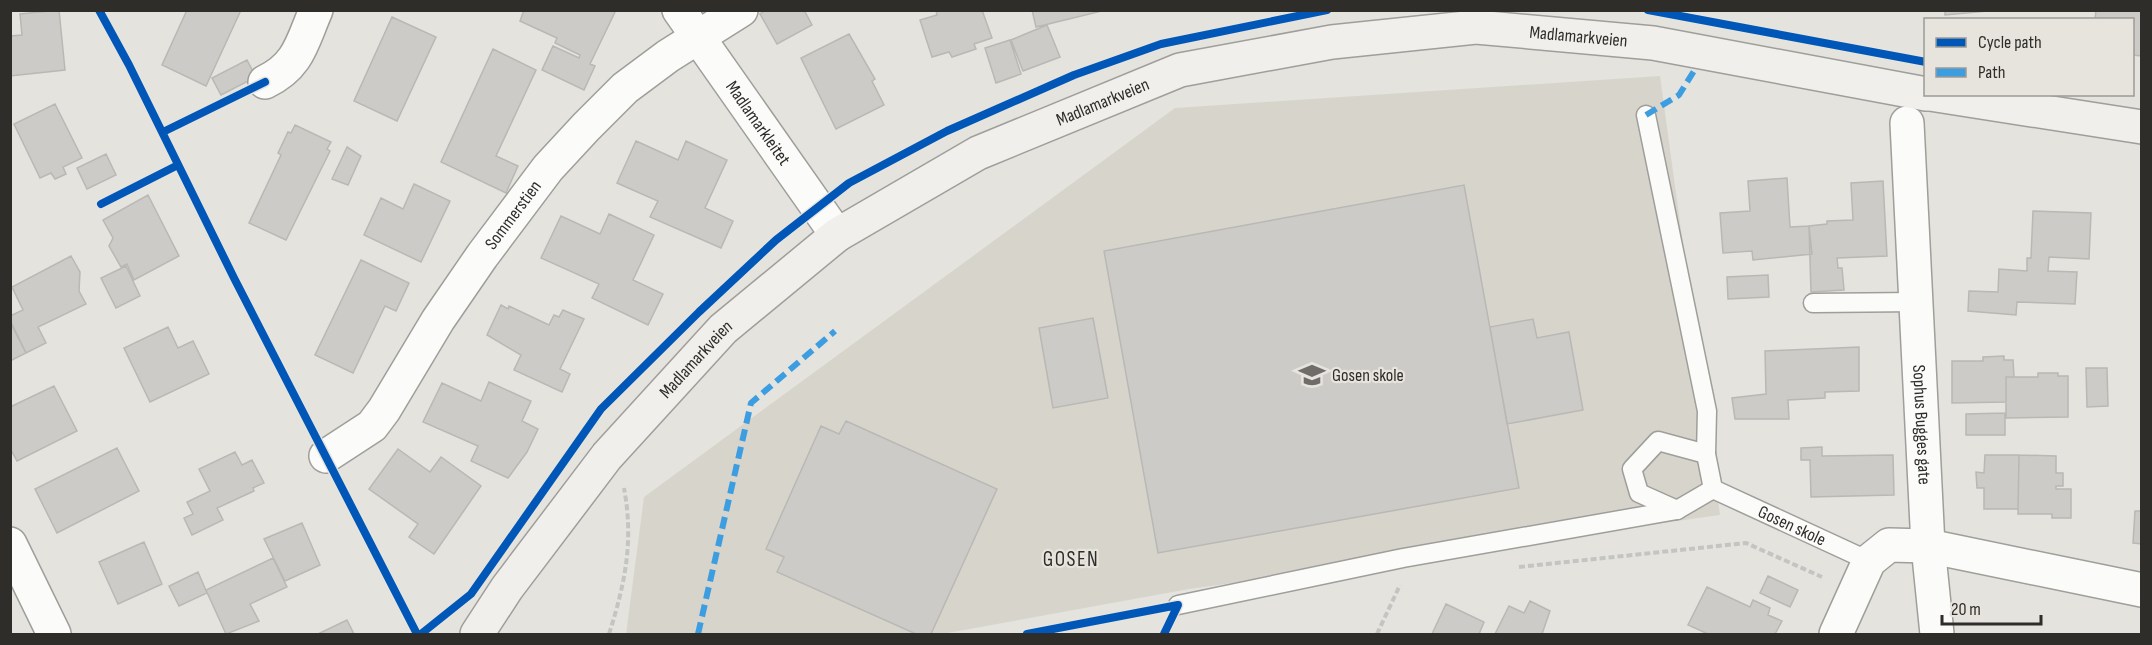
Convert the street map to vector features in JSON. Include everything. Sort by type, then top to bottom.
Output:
[{"type":"main road","name":"Madlamarkveien","points":[[477,634],[507,588],[607,456],[723,329],[837,236],[978,153],[1180,70],[1332,42],[1476,27],[1653,43],[1924,94]]},
{"type":"main road","points":[[1942,96],[2142,128]]},
{"type":"main road","points":[[2102,122],[2142,136]]},
{"type":"street","points":[[265,82],[291,66],[316,10]]},
{"type":"street","name":"Madlamarkleitet","points":[[679,10],[837,236]]},
{"type":"street","name":"Sommerstien","points":[[326,456],[372,426],[438,320],[482,256],[548,168],[625,88],[668,56],[741,10]]},
{"type":"street","name":"Sophus Bugges gate","points":[[1907,123],[1918,302],[1928,546],[1937,634]]},
{"type":"street","points":[[10,544],[54,634]]},
{"type":"street","points":[[1836,634],[1869,561],[1888,545],[1928,546],[2142,590]]},
{"type":"lane","points":[[1178,605],[1403,558],[1677,510],[1713,489],[1706,454],[1707,411],[1646,115]]},
{"type":"lane","points":[[1813,303],[1918,302]]},
{"type":"lane","points":[[1677,510],[1639,493],[1632,469],[1658,441],[1706,454]]},
{"type":"lane","name":"Gosen skole","points":[[1713,489],[1869,561]]},
{"type":"path","points":[[609,634],[628,552],[630,520],[623,484]]},
{"type":"path","points":[[1510,568],[1746,543],[1822,577]]},
{"type":"path","points":[[1377,634],[1403,579],[1403,558]]},
{"type":"shaded area","points":[[1660,76],[1720,515],[1189,589],[942,634],[626,634],[644,497],[1175,108]]},
{"type":"building","points":[[59,10],[65,70],[10,76],[10,36],[22,35],[20,14]]},
{"type":"building","points":[[187,10],[241,10],[206,86],[162,65]]},
{"type":"building","points":[[524,10],[616,10],[590,64],[595,66],[584,90],[542,70],[553,46],[579,58],[580,55],[555,43],[557,38],[520,21]]},
{"type":"building","points":[[766,10],[804,10],[812,25],[777,44],[760,14]]},
{"type":"building","points":[[936,10],[982,10],[992,38],[974,44],[976,49],[952,57],[949,52],[932,57],[920,20],[937,15]]},
{"type":"building","points":[[1032,10],[1102,10],[1102,11],[1036,27]]},
{"type":"building","points":[[1945,10],[1999,10],[1945,15]]},
{"type":"building","points":[[2096,10],[2142,10],[2142,56],[2134,55],[2134,18],[2095,18]]},
{"type":"building","points":[[392,17],[436,37],[397,121],[354,101]]},
{"type":"building","points":[[1047,25],[1060,57],[1023,71],[1011,40]]},
{"type":"building","points":[[849,34],[875,79],[872,81],[884,105],[836,129],[801,58]]},
{"type":"building","points":[[1010,40],[1021,74],[996,83],[985,48]]},
{"type":"building","points":[[493,49],[536,70],[496,156],[518,166],[506,193],[441,162]]},
{"type":"building","points":[[247,60],[256,77],[221,95],[212,78]]},
{"type":"building","points":[[55,104],[82,158],[63,167],[66,174],[55,179],[51,173],[40,178],[14,124]]},
{"type":"building","points":[[295,125],[331,142],[327,149],[330,151],[286,240],[249,223],[281,155],[278,153],[288,132],[291,133]]},
{"type":"building","points":[[636,141],[678,160],[686,141],[727,160],[705,208],[733,221],[721,248],[650,217],[658,201],[617,183]]},
{"type":"building","points":[[347,147],[361,156],[348,185],[332,179]]},
{"type":"building","points":[[106,154],[116,175],[87,189],[77,168]]},
{"type":"building","points":[[1787,178],[1790,227],[1809,226],[1812,254],[1753,260],[1752,251],[1723,253],[1720,213],[1750,211],[1748,181]]},
{"type":"building","points":[[1883,181],[1887,256],[1837,258],[1838,268],[1842,268],[1844,290],[1811,292],[1809,226],[1827,224],[1827,221],[1853,220],[1851,183]]},
{"type":"building","points":[[414,184],[450,201],[421,262],[364,235],[381,198],[403,209]]},
{"type":"building","name":"Gosen skole","points":[[1464,185],[1519,488],[1158,553],[1104,251]]},
{"type":"building","points":[[148,195],[179,256],[134,280],[127,264],[121,267],[109,246],[113,238],[103,220]]},
{"type":"building","points":[[2033,211],[2091,213],[2089,259],[2049,257],[2048,271],[2077,272],[2075,304],[2017,302],[2016,315],[1968,311],[1969,291],[1998,292],[1999,269],[2027,271],[2027,258],[2031,258]]},
{"type":"building","points":[[609,214],[654,235],[633,280],[663,294],[648,325],[592,298],[599,284],[541,258],[561,216],[600,234]]},
{"type":"building","points":[[71,256],[80,272],[79,291],[86,304],[38,327],[46,343],[26,353],[10,322],[10,316],[23,310],[12,287]]},
{"type":"building","points":[[361,260],[409,283],[396,311],[385,306],[353,373],[315,355]]},
{"type":"building","points":[[126,266],[140,296],[116,308],[101,278]]},
{"type":"building","points":[[1768,275],[1769,297],[1728,299],[1727,277]]},
{"type":"building","points":[[501,305],[508,309],[509,306],[549,325],[554,315],[559,317],[563,310],[584,319],[560,369],[570,374],[562,392],[514,370],[521,355],[487,335]]},
{"type":"building","points":[[1093,318],[1108,398],[1053,408],[1039,328]]},
{"type":"building","points":[[1533,319],[1537,338],[1569,332],[1583,410],[1507,424],[1490,327]]},
{"type":"building","points":[[12,324],[26,353],[10,361],[10,325]]},
{"type":"building","points":[[168,327],[178,348],[193,341],[209,374],[150,402],[124,348]]},
{"type":"building","points":[[1859,347],[1859,391],[1825,392],[1825,398],[1788,400],[1789,419],[1735,419],[1732,398],[1766,394],[1765,351]]},
{"type":"building","points":[[2004,356],[2004,360],[2013,360],[2014,377],[2006,377],[2006,402],[1952,403],[1952,361],[1983,361],[1983,357]]},
{"type":"building","points":[[2086,368],[2107,368],[2108,406],[2087,407]]},
{"type":"building","points":[[2038,373],[2058,373],[2058,376],[2068,376],[2068,417],[2006,418],[2006,377],[2038,377]]},
{"type":"building","points":[[489,382],[531,401],[522,421],[538,429],[527,452],[508,478],[471,461],[478,446],[423,422],[442,383],[481,401]]},
{"type":"building","points":[[54,386],[77,431],[17,461],[10,448],[10,407]]},
{"type":"building","points":[[2005,413],[2005,435],[1966,435],[1966,414]]},
{"type":"building","points":[[846,421],[997,489],[931,634],[916,634],[777,572],[784,557],[766,549],[821,426],[839,434]]},
{"type":"building","points":[[1822,447],[1822,456],[1893,455],[1894,495],[1811,497],[1810,460],[1801,460],[1801,448]]},
{"type":"building","points":[[117,448],[139,491],[57,533],[35,489]]},
{"type":"building","points":[[398,449],[430,472],[441,457],[481,486],[434,554],[409,537],[418,524],[369,489]]},
{"type":"building","points":[[235,452],[242,465],[252,460],[264,483],[253,488],[254,491],[217,508],[223,520],[192,535],[184,518],[193,514],[187,502],[210,491],[199,469]]},
{"type":"building","points":[[1985,455],[2019,455],[2018,509],[1984,509],[1984,488],[1977,488],[1976,472],[1984,473]]},
{"type":"building","points":[[2019,455],[2056,456],[2056,473],[2063,473],[2063,486],[2056,486],[2056,489],[2071,489],[2071,518],[2052,518],[2052,514],[2018,514]]},
{"type":"building","points":[[2135,511],[2142,511],[2142,544],[2133,543]]},
{"type":"building","points":[[302,523],[320,565],[285,581],[264,539]]},
{"type":"building","points":[[144,542],[162,584],[118,604],[99,562]]},
{"type":"building","points":[[273,558],[287,587],[250,604],[259,621],[226,634],[206,590]]},
{"type":"building","points":[[198,572],[207,593],[179,606],[169,586]]},
{"type":"building","points":[[1768,576],[1798,590],[1790,607],[1760,593]]},
{"type":"building","points":[[1707,587],[1750,607],[1753,600],[1770,608],[1768,615],[1782,621],[1775,634],[1708,634],[1688,625]]},
{"type":"building","points":[[1530,601],[1550,611],[1542,634],[1495,634],[1509,606],[1524,613]]},
{"type":"building","points":[[1446,604],[1484,622],[1479,634],[1432,634]]},
{"type":"building","points":[[347,620],[354,634],[318,634]]},
{"type":"marked path","points":[[1646,115],[1679,95],[1694,71]]},
{"type":"marked path","points":[[698,634],[751,403],[835,331]]},
{"type":"cycle path","points":[[99,10],[417,634]]},
{"type":"cycle path","points":[[421,634],[471,594],[601,409],[776,240],[849,183],[947,131],[1074,75],[1161,44],[1327,10]]},
{"type":"cycle path","points":[[1648,10],[1924,62]]},
{"type":"cycle path","points":[[163,132],[265,82]]},
{"type":"cycle path","points":[[101,204],[178,165]]},
{"type":"cycle path","points":[[1027,634],[1178,605],[1164,634]]},
{"type":"place","name":"Gosen skole","points":[[1312,375]]},
{"type":"district","name":"GOSEN","points":[[1071,559]]}]
